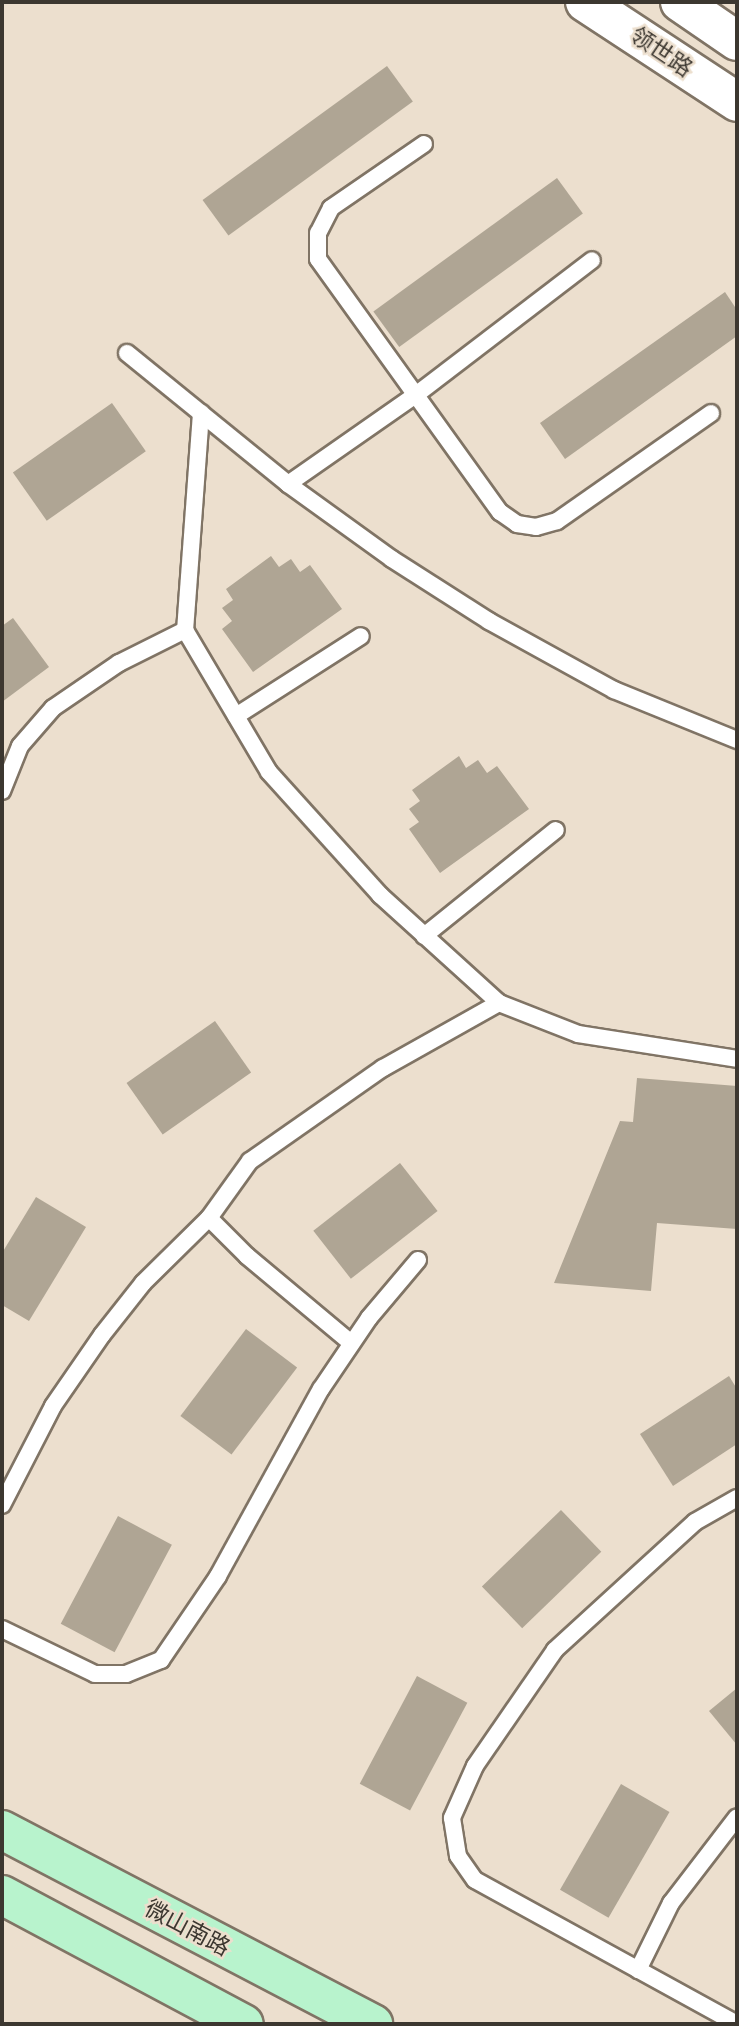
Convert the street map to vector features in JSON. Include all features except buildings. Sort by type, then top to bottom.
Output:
[{"type":"main road","name":"微山南路","points":[[2,1830],[373,2024]]},
{"type":"main road","points":[[2,1895],[244,2024]]},
{"type":"street","name":"领世路","points":[[585,2],[737,102]]},
{"type":"street","points":[[680,2],[737,41]]},
{"type":"lane","points":[[424,144],[331,208],[318,233],[318,258],[413,396],[500,512],[517,524],[536,527],[558,521],[710,413]]},
{"type":"lane","points":[[288,484],[413,396],[592,260]]},
{"type":"lane","points":[[127,353],[288,484],[489,621],[614,690],[737,740]]},
{"type":"lane","points":[[201,413],[185,630],[269,772],[380,895],[499,1003],[578,1034],[737,1059]]},
{"type":"lane","points":[[2,790],[20,746],[53,708],[119,663],[185,630]]},
{"type":"lane","points":[[236,716],[361,636]]},
{"type":"lane","points":[[424,936],[556,830]]},
{"type":"lane","points":[[2,1505],[53,1406],[102,1335],[144,1283],[209,1217],[250,1161],[383,1068],[499,1003]]},
{"type":"lane","points":[[209,1217],[247,1256],[351,1343]]},
{"type":"lane","points":[[2,1629],[95,1674],[126,1674],[161,1660],[218,1576],[266,1484],[351,1343],[418,1260]]},
{"type":"lane","points":[[737,1497],[695,1522],[555,1650],[475,1766],[452,1818],[458,1856],[475,1880],[737,2024]]},
{"type":"lane","points":[[638,1970],[671,1903],[737,1817]]}]
